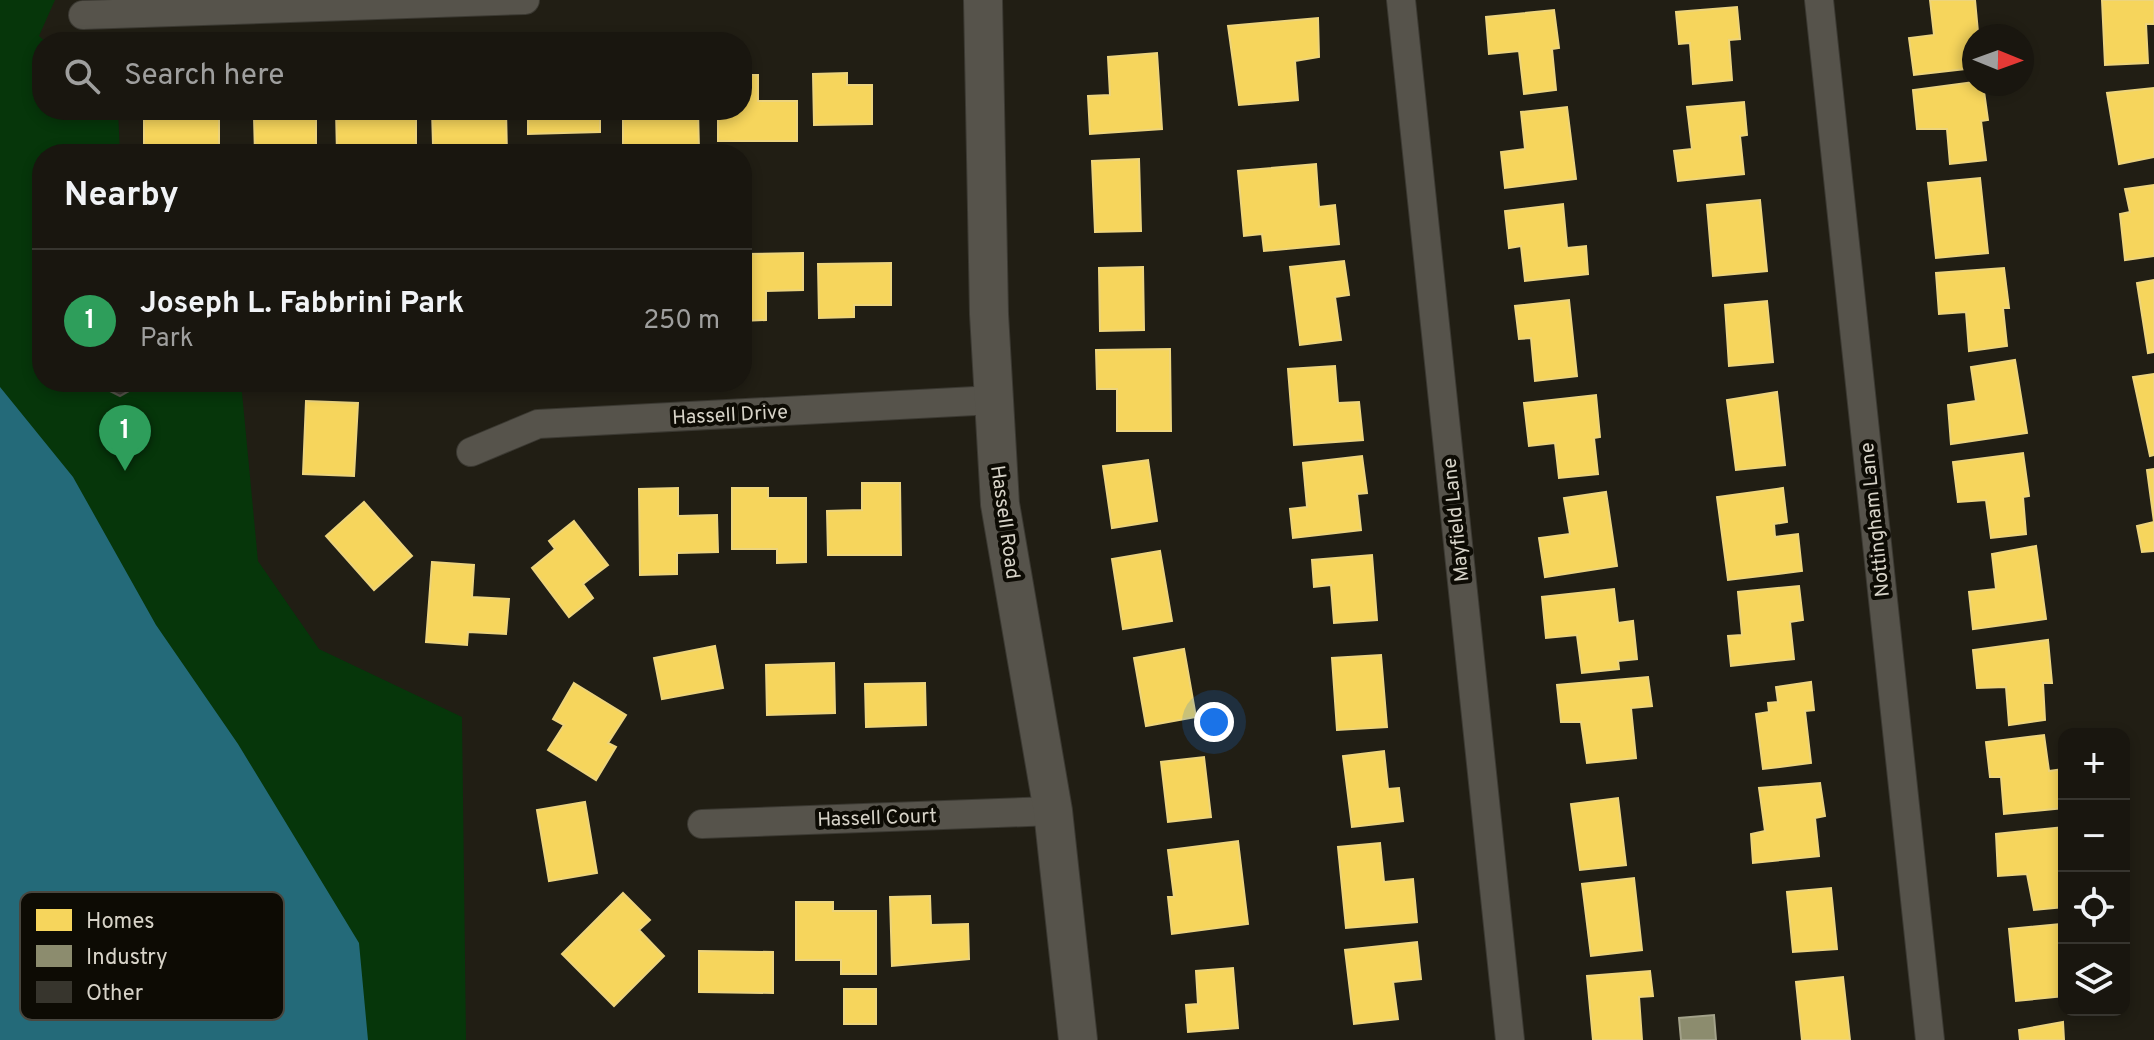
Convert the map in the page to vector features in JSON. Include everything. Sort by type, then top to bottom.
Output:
[{"type":"street","points":[[83,15],[525,0]]},
{"type":"street","name":"Hassell Road","points":[[983,0],[989,314],[1000,504],[1053,811],[1078,1040]]},
{"type":"street","name":"Mayfield Lane","points":[[1401,0],[1510,1040]]},
{"type":"street","name":"Nottingham Lane","points":[[1819,0],[1930,1040]]},
{"type":"street","name":"Hassell Drive","points":[[471,452],[538,424],[994,400]]},
{"type":"street","name":"Hassell Court","points":[[702,824],[1053,811]]},
{"type":"green space","points":[[0,0],[55,0],[41,32],[32,32],[32,120],[118,120],[120,144],[32,144],[32,392],[242,392],[258,561],[319,649],[462,717],[466,1040],[0,1040]]},
{"type":"water","points":[[0,387],[73,477],[156,625],[238,744],[359,943],[368,1040],[0,1040]]},
{"type":"building: Homes","points":[[1930,0],[1975,0],[1977,24],[1962,24],[1962,69],[1914,75],[1909,38],[1934,35]]},
{"type":"building: Homes","points":[[2102,0],[2154,0],[2154,24],[2146,24],[2148,63],[2105,65]]},
{"type":"building: Homes","points":[[1737,7],[1740,39],[1729,40],[1732,80],[1693,84],[1690,43],[1679,44],[1676,12]]},
{"type":"building: Homes","points":[[1554,10],[1559,48],[1552,49],[1556,90],[1524,94],[1519,51],[1489,54],[1486,17]]},
{"type":"building: Homes","points":[[1318,18],[1319,57],[1295,61],[1298,100],[1239,105],[1228,26]]},
{"type":"building: Homes","points":[[1157,53],[1162,129],[1090,134],[1088,96],[1110,95],[1108,57]]},
{"type":"building: Homes","points":[[847,73],[847,85],[872,85],[872,124],[814,125],[813,74]]},
{"type":"building: Homes","points":[[752,75],[758,75],[758,101],[797,101],[797,141],[718,141],[718,120],[752,120]]},
{"type":"building: Homes","points":[[1962,84],[1962,96],[1985,96],[1988,120],[1981,121],[1986,160],[1950,164],[1947,129],[1917,129],[1913,90]]},
{"type":"building: Homes","points":[[2154,88],[2154,157],[2119,164],[2107,93]]},
{"type":"building: Homes","points":[[1744,102],[1747,135],[1740,136],[1744,174],[1678,181],[1674,151],[1692,149],[1687,107]]},
{"type":"building: Homes","points":[[1567,107],[1576,179],[1505,188],[1501,152],[1525,149],[1521,112]]},
{"type":"building: Homes","points":[[144,120],[219,120],[219,144],[144,144]]},
{"type":"building: Homes","points":[[254,120],[316,120],[316,144],[255,144]]},
{"type":"building: Homes","points":[[336,120],[416,120],[416,144],[337,144]]},
{"type":"building: Homes","points":[[432,120],[506,120],[507,144],[433,144]]},
{"type":"building: Homes","points":[[528,120],[600,120],[600,132],[528,134]]},
{"type":"building: Homes","points":[[623,120],[698,120],[699,144],[623,144]]},
{"type":"building: Homes","points":[[1139,159],[1141,231],[1095,232],[1092,161]]},
{"type":"building: Homes","points":[[1316,164],[1319,207],[1335,205],[1339,244],[1264,251],[1262,234],[1244,236],[1238,171]]},
{"type":"building: Homes","points":[[1980,178],[1988,253],[1936,258],[1928,183]]},
{"type":"building: Homes","points":[[2154,185],[2154,256],[2125,260],[2120,214],[2130,212],[2125,189]]},
{"type":"building: Homes","points":[[1760,200],[1767,271],[1713,276],[1707,205]]},
{"type":"building: Homes","points":[[1563,204],[1567,248],[1586,246],[1588,274],[1525,281],[1521,246],[1509,248],[1505,211]]},
{"type":"building: Homes","points":[[803,253],[803,290],[766,291],[766,320],[752,321],[752,254]]},
{"type":"building: Homes","points":[[1344,261],[1349,295],[1335,297],[1341,340],[1300,345],[1290,267]]},
{"type":"building: Homes","points":[[891,263],[891,305],[854,305],[854,317],[819,318],[818,264]]},
{"type":"building: Homes","points":[[1143,267],[1144,330],[1100,331],[1099,268]]},
{"type":"building: Homes","points":[[2004,268],[2009,308],[2003,308],[2007,346],[1969,351],[1966,312],[1939,314],[1936,273]]},
{"type":"building: Homes","points":[[2154,280],[2154,352],[2148,353],[2137,283]]},
{"type":"building: Homes","points":[[1569,300],[1577,376],[1535,381],[1531,338],[1519,339],[1515,306]]},
{"type":"building: Homes","points":[[1767,301],[1773,362],[1729,366],[1725,305]]},
{"type":"building: Homes","points":[[1170,349],[1171,431],[1117,431],[1117,389],[1097,389],[1096,350]]},
{"type":"building: Homes","points":[[2015,360],[2027,433],[1951,444],[1948,405],[1976,401],[1971,367]]},
{"type":"building: Homes","points":[[1335,366],[1338,403],[1359,402],[1363,440],[1294,445],[1288,369]]},
{"type":"building: Homes","points":[[2154,374],[2154,455],[2150,456],[2133,377]]},
{"type":"building: Homes","points":[[1777,392],[1785,465],[1736,470],[1727,400]]},
{"type":"building: Homes","points":[[1596,395],[1600,437],[1594,438],[1598,474],[1559,478],[1555,443],[1529,446],[1524,403]]},
{"type":"building: Homes","points":[[306,401],[358,403],[354,476],[303,474]]},
{"type":"building: Homes","points":[[2023,453],[2029,496],[2023,497],[2026,534],[1991,538],[1986,500],[1958,502],[1953,462]]},
{"type":"building: Homes","points":[[1362,456],[1367,493],[1357,494],[1361,530],[1293,538],[1290,509],[1307,507],[1303,463]]},
{"type":"building: Homes","points":[[1148,460],[1157,521],[1112,528],[1103,466]]},
{"type":"building: Homes","points":[[2154,469],[2154,522],[2147,470]]},
{"type":"building: Homes","points":[[862,483],[900,483],[901,555],[828,555],[827,511],[862,510]]},
{"type":"building: Homes","points":[[678,488],[678,516],[717,515],[718,552],[677,553],[677,574],[640,575],[639,489]]},
{"type":"building: Homes","points":[[732,488],[768,488],[768,498],[806,498],[806,562],[777,563],[777,549],[732,549]]},
{"type":"building: Homes","points":[[1783,488],[1787,522],[1774,524],[1775,537],[1798,534],[1802,571],[1728,580],[1717,497]]},
{"type":"building: Homes","points":[[1606,492],[1617,566],[1545,577],[1539,538],[1570,534],[1564,498]]},
{"type":"building: Homes","points":[[364,502],[412,556],[374,590],[326,536]]},
{"type":"building: Homes","points":[[574,521],[608,565],[583,584],[593,598],[569,617],[532,568],[555,549],[549,541]]},
{"type":"building: Homes","points":[[2154,522],[2154,551],[2142,552],[2137,526]]},
{"type":"building: Homes","points":[[2036,546],[2046,619],[1973,629],[1969,592],[1996,589],[1992,554]]},
{"type":"building: Homes","points":[[1160,551],[1172,621],[1123,629],[1112,559]]},
{"type":"building: Homes","points":[[1372,555],[1377,620],[1334,623],[1331,585],[1314,587],[1312,560]]},
{"type":"building: Homes","points":[[432,562],[474,565],[472,597],[509,599],[506,634],[468,632],[467,645],[426,642]]},
{"type":"building: Homes","points":[[1799,586],[1803,620],[1790,622],[1794,659],[1731,666],[1728,636],[1742,635],[1738,592]]},
{"type":"building: Homes","points":[[1614,589],[1618,623],[1633,621],[1637,659],[1618,661],[1619,669],[1582,673],[1577,635],[1546,638],[1542,597]]},
{"type":"building: Homes","points":[[2048,640],[2052,683],[2043,683],[2045,720],[2009,725],[2006,687],[1977,688],[1973,650]]},
{"type":"building: Homes","points":[[715,646],[723,688],[662,699],[654,658]]},
{"type":"building: Homes","points":[[1184,649],[1196,717],[1146,726],[1134,658]]},
{"type":"building: Homes","points":[[1381,655],[1387,727],[1337,730],[1332,658]]},
{"type":"building: Homes","points":[[834,663],[835,713],[767,715],[766,665]]},
{"type":"building: Homes","points":[[1648,677],[1652,706],[1631,708],[1636,758],[1587,763],[1581,722],[1561,722],[1557,685]]},
{"type":"building: Homes","points":[[1811,682],[1814,710],[1805,711],[1811,763],[1763,769],[1756,714],[1769,712],[1768,703],[1778,702],[1776,687]]},
{"type":"building: Homes","points":[[574,683],[626,715],[608,743],[616,747],[596,780],[548,750],[564,725],[553,719]]},
{"type":"building: Homes","points":[[925,683],[926,725],[866,727],[865,684]]},
{"type":"building: Homes","points":[[2044,735],[2049,771],[2058,770],[2058,809],[2004,814],[2001,777],[1990,777],[1986,742]]},
{"type":"building: Homes","points":[[1384,751],[1388,789],[1399,788],[1403,821],[1352,827],[1343,756]]},
{"type":"building: Homes","points":[[1204,757],[1211,817],[1168,822],[1161,762]]},
{"type":"building: Homes","points":[[1820,783],[1825,816],[1815,818],[1819,856],[1753,863],[1751,834],[1765,831],[1759,788]]},
{"type":"building: Homes","points":[[1618,798],[1626,865],[1580,870],[1571,804]]},
{"type":"building: Homes","points":[[585,802],[597,873],[549,881],[537,810]]},
{"type":"building: Homes","points":[[2058,828],[2058,908],[2034,910],[2027,874],[1998,876],[1996,834]]},
{"type":"building: Homes","points":[[1238,841],[1248,924],[1172,934],[1168,897],[1174,897],[1168,850]]},
{"type":"building: Homes","points":[[1380,843],[1384,882],[1413,879],[1417,922],[1346,928],[1338,847]]},
{"type":"building: Homes","points":[[1634,878],[1642,950],[1591,956],[1582,884]]},
{"type":"building: Homes","points":[[1831,888],[1837,949],[1793,952],[1787,892]]},
{"type":"building: Homes","points":[[623,893],[650,920],[639,930],[664,956],[614,1006],[562,954]]},
{"type":"building: Homes","points":[[930,896],[931,925],[968,924],[969,959],[892,966],[890,897]]},
{"type":"building: Homes","points":[[796,902],[833,902],[833,911],[876,911],[876,974],[841,974],[841,960],[796,960]]},
{"type":"building: Homes","points":[[2058,924],[2058,997],[2016,1001],[2009,929]]},
{"type":"building: Homes","points":[[1417,942],[1421,979],[1393,982],[1398,1019],[1354,1024],[1345,950]]},
{"type":"building: Homes","points":[[699,951],[773,952],[773,993],[699,992]]},
{"type":"building: Homes","points":[[1233,968],[1238,1028],[1188,1032],[1186,1005],[1198,1004],[1196,971]]},
{"type":"building: Homes","points":[[1650,971],[1653,996],[1639,997],[1642,1040],[1593,1040],[1587,976]]},
{"type":"building: Homes","points":[[1843,977],[1850,1040],[1802,1040],[1796,982]]},
{"type":"building: Homes","points":[[844,989],[876,989],[876,1024],[844,1024]]},
{"type":"building: Homes","points":[[2063,1022],[2064,1040],[2020,1040],[2019,1030]]},
{"type":"building: Industry","points":[[1714,1015],[1716,1040],[1681,1040],[1679,1018]]},
{"type":"place","name":"Joseph L. Fabbrini Park","points":[[125,471]]}]
